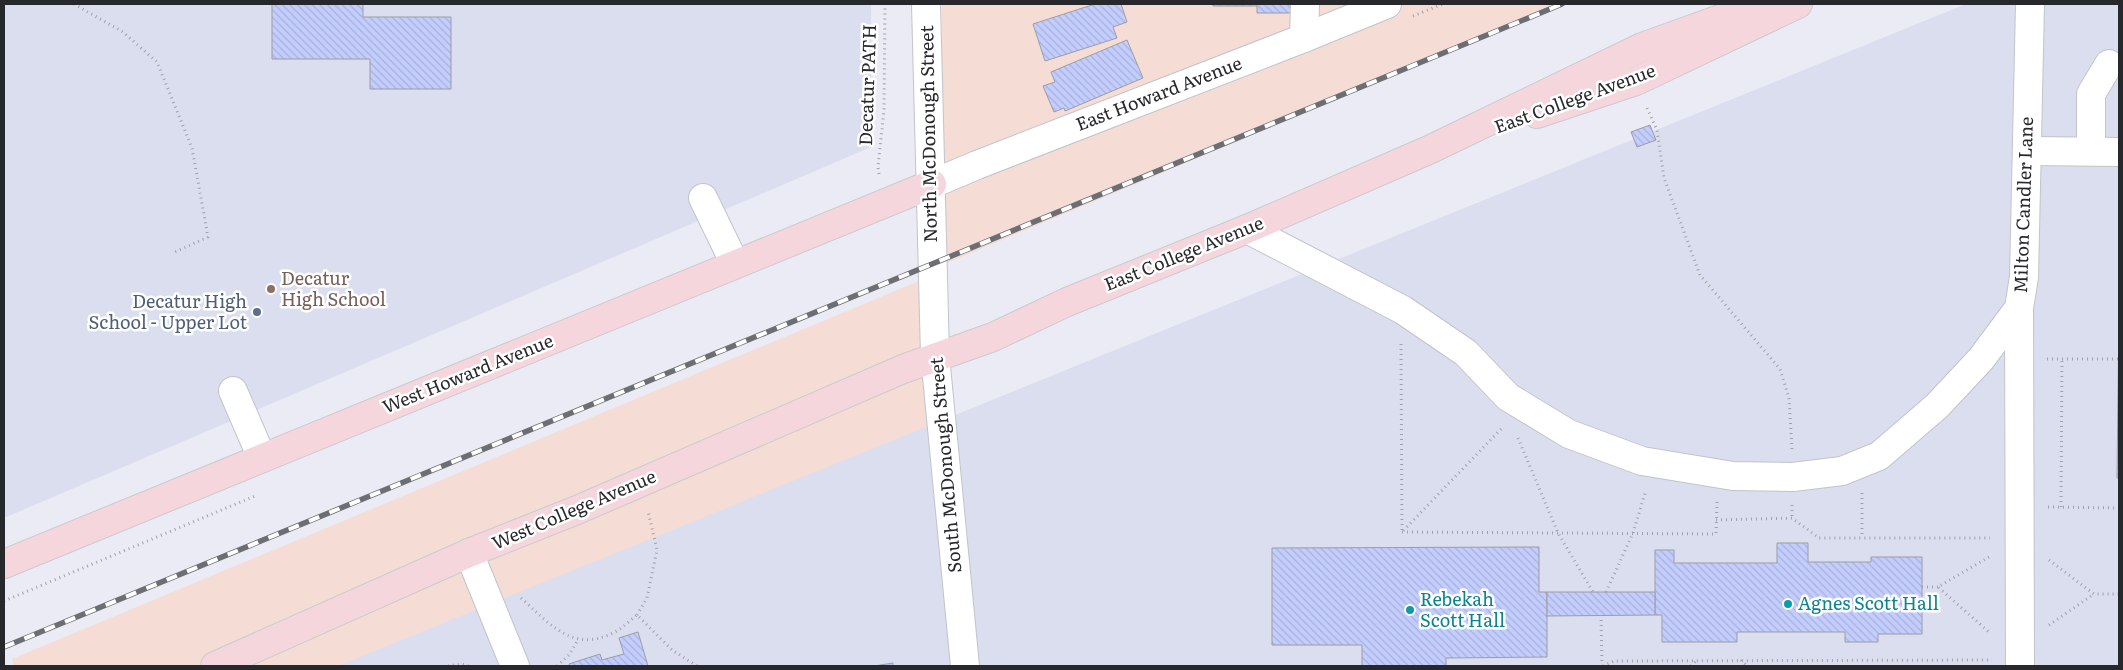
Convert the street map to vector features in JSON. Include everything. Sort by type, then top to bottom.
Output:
[{"type":"main road","name":"East College Avenue","points":[[935,356],[992,337],[1068,302],[1247,229],[1431,150],[1642,47],[1762,4]]},
{"type":"main road","name":"East College Avenue","points":[[1431,150],[1636,82],[1798,4]]},
{"type":"main road","name":"West Howard Avenue","points":[[4,564],[932,184]]},
{"type":"main road","name":"West College Avenue","points":[[215,666],[469,553],[642,482],[935,356]]},
{"type":"street","name":"North McDonough Street","points":[[926,4],[932,184],[930,214],[932,264]]},
{"type":"street","points":[[1304,38],[1305,4]]},
{"type":"street","name":"East Howard Avenue","points":[[932,184],[1387,4]]},
{"type":"street","name":"Milton Candler Lane","points":[[1247,229],[1403,310],[1466,353],[1508,397],[1569,434],[1642,461],[1733,476],[1794,477],[1842,471],[1879,456],[1937,406],[1981,359],[2020,308],[2024,277],[2030,4]]},
{"type":"street","points":[[2091,152],[2091,94],[2109,64]]},
{"type":"street","points":[[2027,151],[2119,152]]},
{"type":"street","points":[[703,198],[735,264]]},
{"type":"street","name":"South McDonough Street","points":[[932,264],[935,356],[965,666]]},
{"type":"street","points":[[2020,308],[2020,657]]},
{"type":"street","points":[[233,391],[262,458]]},
{"type":"street","points":[[469,553],[515,666]]},
{"type":"path","points":[[74,4],[123,32],[157,62],[192,148],[208,237],[175,252]]},
{"type":"path","name":"Decatur PATH","points":[[878,167],[884,110],[885,4]]},
{"type":"path","points":[[1646,105],[1657,130],[1664,178],[1700,275],[1780,369],[1789,398],[1794,477],[1792,518]]},
{"type":"path","points":[[1401,335],[1402,532]]},
{"type":"path","points":[[2020,359],[2119,359]]},
{"type":"path","points":[[2061,507],[2062,359]]},
{"type":"path","points":[[1402,532],[1503,426]]},
{"type":"path","points":[[1517,437],[1558,534],[1593,592]]},
{"type":"path","points":[[516,594],[558,630],[578,640],[599,638],[616,632],[637,615],[647,598],[657,550],[642,482]]},
{"type":"path","points":[[1606,592],[1633,534],[1648,486]]},
{"type":"path","points":[[1862,488],[1862,538]]},
{"type":"path","points":[[1402,532],[1716,534],[1718,497]]},
{"type":"path","points":[[2020,506],[2119,508]]},
{"type":"path","points":[[1716,520],[1792,518],[1819,538],[2020,538],[2094,594],[2119,594]]},
{"type":"path","points":[[1922,587],[1938,587],[2020,538]]},
{"type":"path","points":[[1938,587],[2020,657]]},
{"type":"path","points":[[1601,615],[1603,666],[1614,661],[2020,657],[2094,594]]},
{"type":"path","points":[[637,615],[672,650],[697,666]]},
{"type":"path","points":[[557,666],[569,655],[578,640]]},
{"type":"path","points":[[1691,666],[1697,660]]},
{"type":"path","points":[[1741,660],[1747,666]]},
{"type":"path","points":[[448,666],[461,664],[468,666]]},
{"type":"shaded area","name":"Decatur High School","points":[[4,4],[871,4],[871,147],[4,518]]},
{"type":"shaded area","points":[[942,4],[1565,4],[942,265]]},
{"type":"shaded area","points":[[1966,4],[2119,4],[2119,666],[338,666]]},
{"type":"shaded area","points":[[943,271],[967,666],[14,666],[12,659]]},
{"type":"building","points":[[272,4],[363,4],[363,17],[451,17],[451,89],[370,89],[370,59],[272,59]]},
{"type":"building","points":[[1095,4],[1121,4],[1127,22],[1113,27],[1117,38],[1045,61],[1033,24]]},
{"type":"building","points":[[1213,4],[1294,4],[1294,13],[1257,13],[1257,6],[1213,6]]},
{"type":"building","points":[[1127,40],[1143,78],[1065,111],[1064,108],[1054,112],[1043,86],[1055,82],[1051,72]]},
{"type":"building","points":[[1650,125],[1656,140],[1637,147],[1631,132]]},
{"type":"building","points":[[2119,313],[2119,478],[2117,478]]},
{"type":"building","name":"Agnes Scott Hall","points":[[1777,543],[1808,543],[1808,562],[1871,562],[1871,557],[1922,557],[1922,634],[1878,634],[1878,642],[1845,642],[1845,632],[1737,632],[1737,642],[1662,642],[1662,615],[1655,615],[1655,550],[1674,550],[1674,563],[1777,563]]},
{"type":"building","name":"Rebekah Scott Hall","points":[[1539,547],[1539,592],[1547,592],[1547,657],[1446,658],[1446,666],[1362,666],[1362,645],[1272,645],[1272,548]]},
{"type":"building","points":[[1547,592],[1655,592],[1655,615],[1547,616]]},
{"type":"building","points":[[638,632],[648,666],[570,666],[569,664],[600,654],[602,660],[624,654],[619,638]]},
{"type":"building","points":[[893,663],[893,666],[874,666]]},
{"type":"railway","points":[[4,647],[1562,4]]},
{"type":"place","name":"Decatur High School","points":[[271,289]]},
{"type":"place","name":"Decatur High School - Upper Lot","points":[[257,312]]},
{"type":"place","name":"Agnes Scott Hall","points":[[1788,604]]},
{"type":"place","name":"Rebekah Scott Hall","points":[[1410,610]]}]
